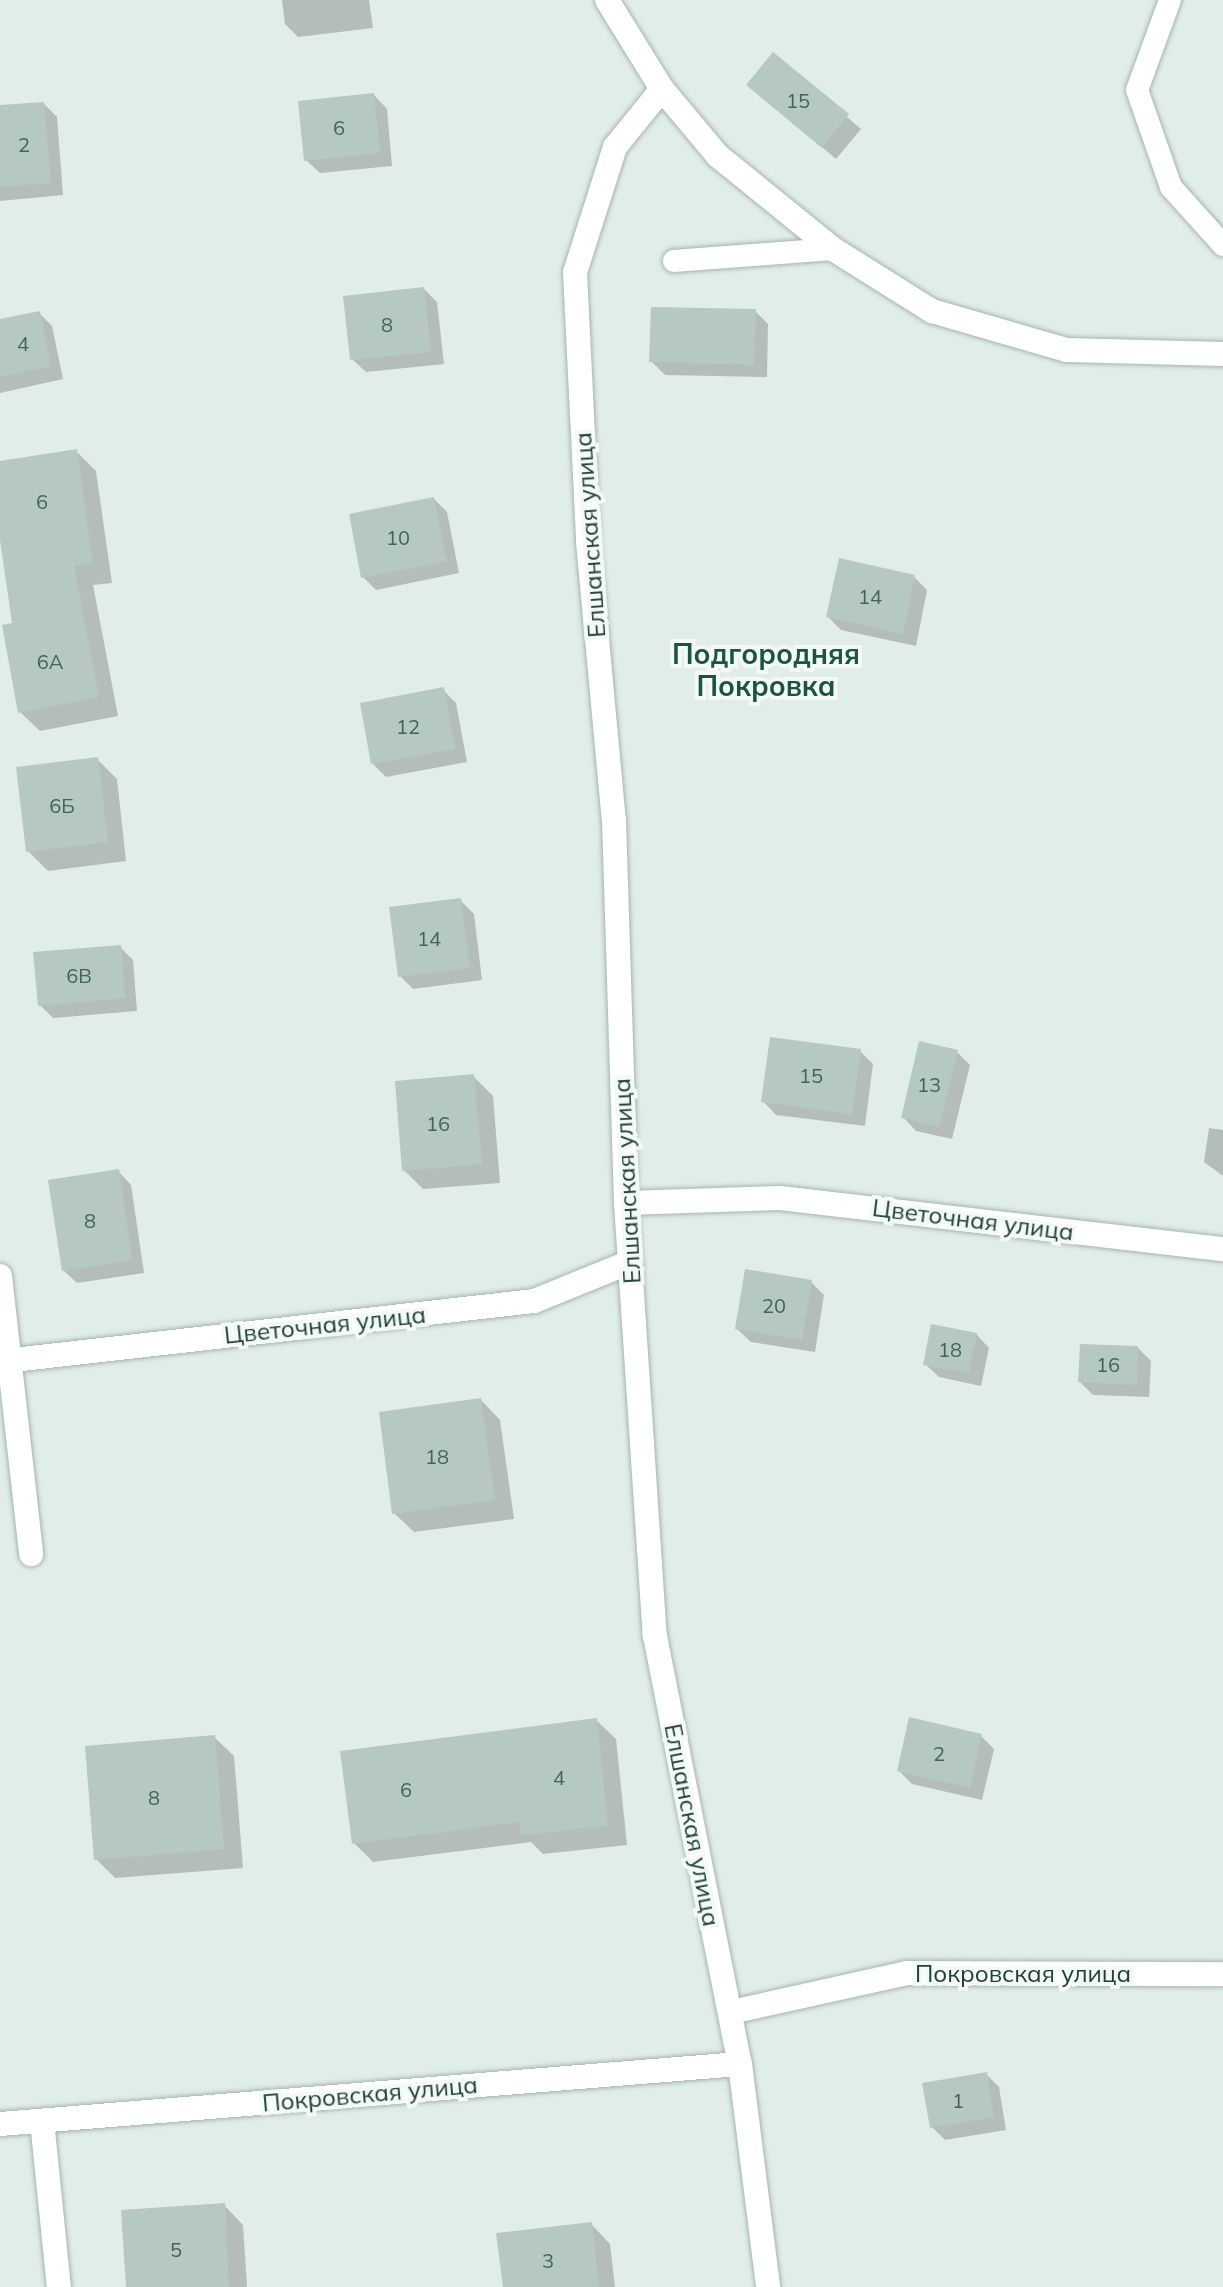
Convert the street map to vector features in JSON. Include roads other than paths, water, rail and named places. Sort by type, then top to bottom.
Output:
[{"type":"street","points":[[607,0],[662,89],[718,156],[833,249],[932,311],[1066,350],[1223,354]]},
{"type":"street","name":"Елшанская улица","points":[[662,89],[615,147],[575,272],[588,542],[614,820],[626,1203],[655,1636],[731,2012],[768,2287]]},
{"type":"street","name":"Цветочная улица","points":[[626,1203],[780,1198],[1223,1249]]},
{"type":"street","name":"Цветочная улица","points":[[13,1360],[534,1301],[630,1262]]},
{"type":"street","points":[[0,1276],[13,1360],[31,1554]]},
{"type":"street","name":"Покровская улица","points":[[731,2012],[907,1973],[1223,1974]]},
{"type":"street","name":"Покровская улица","points":[[0,2124],[740,2064]]},
{"type":"street","points":[[42,2121],[59,2287]]},
{"type":"lane","points":[[1170,0],[1137,90],[1171,187],[1223,245]]},
{"type":"lane","points":[[674,261],[833,249]]},
{"type":"district","name":"Подгородняя Покровка","points":[[766,670]]}]
